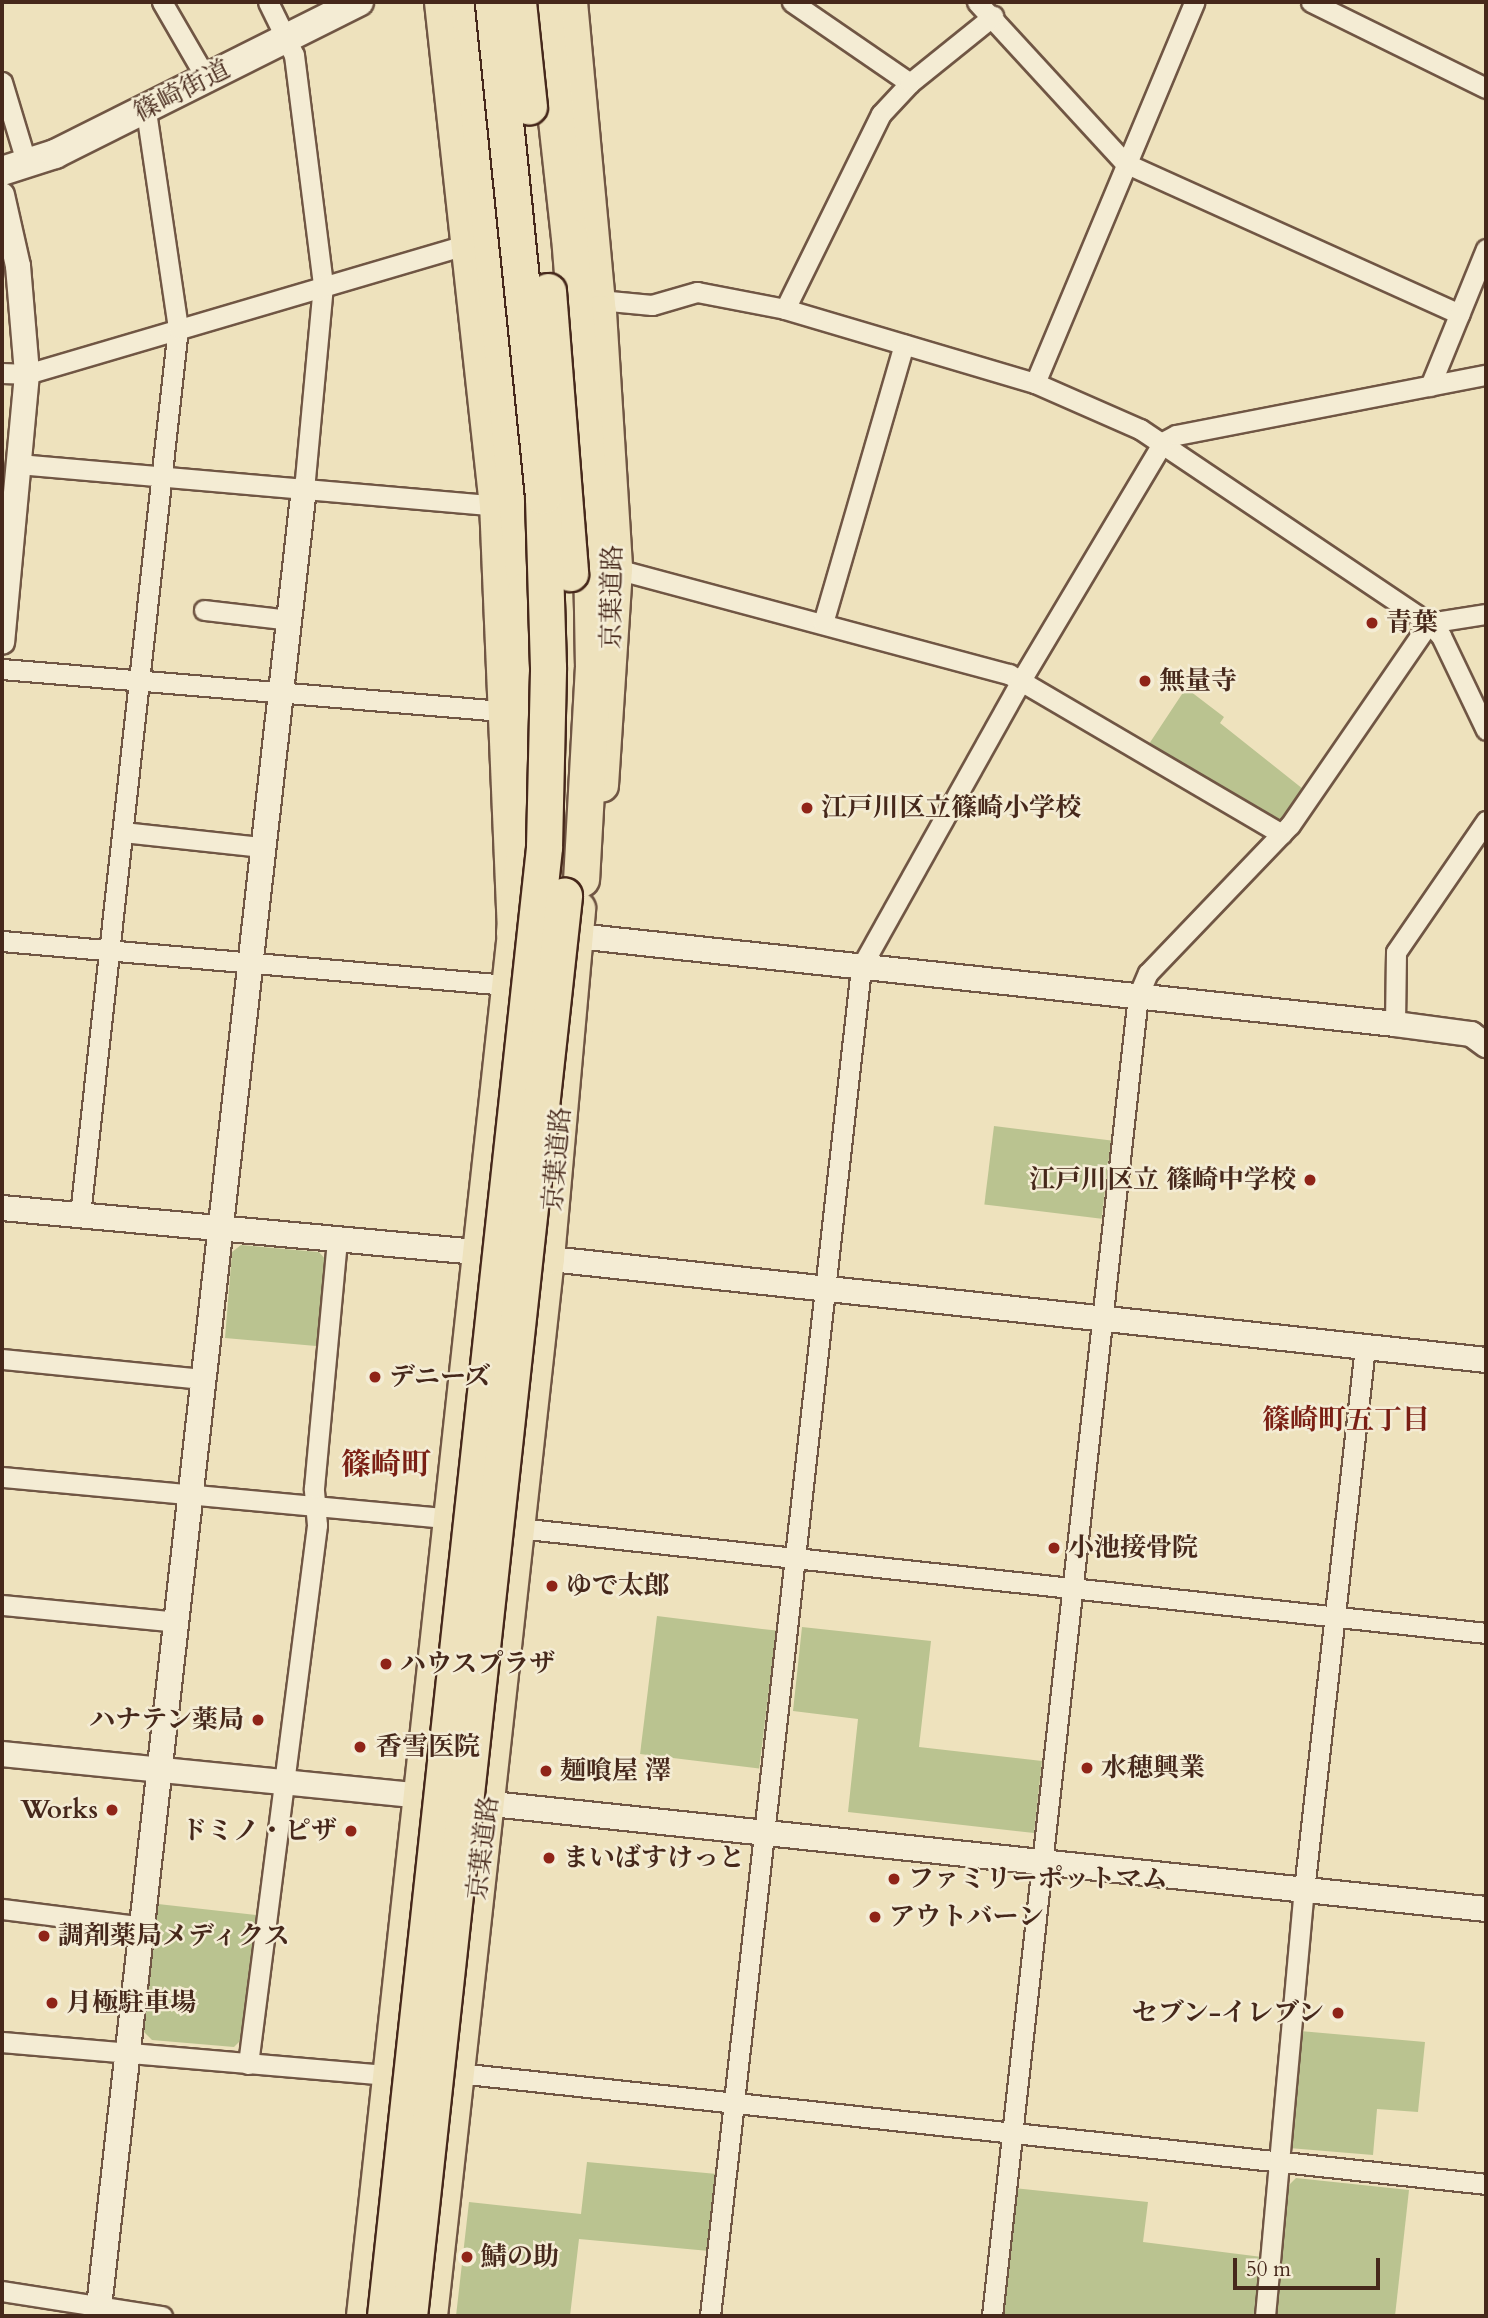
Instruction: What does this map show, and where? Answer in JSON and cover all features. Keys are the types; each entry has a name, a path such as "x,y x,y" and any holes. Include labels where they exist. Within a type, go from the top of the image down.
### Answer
{"highway":[{"path":"363,2316 452,1519 507,985 525,846 525,590 481,244 441,2"},
{"path":"468,2 496,506 502,711 514,932"},
{"name":"京葉道路","path":"385,2316 544,847 548,667 542,496 493,2"},
{"name":"京葉道路","path":"410,2316 568,848 572,666 567,496 518,2"},
{"path":"543,2 569,236 588,470 592,584 591,747 581,879"},
{"name":"京葉道路","path":"431,2316 548,1258 581,879 599,822 616,569 599,300 571,2"}],"main road":[{"name":"篠崎街道","path":"14,168 146,110 359,2"}],"street":[{"path":"162,2 206,78"},
{"path":"99,2311 145,1927 193,1495 203,1379 290,620 323,285 289,36 268,2"},
{"path":"792,2 910,82"},
{"path":"977,2 993,16 1125,163 1460,314"},
{"path":"1035,383 1194,2"},
{"path":"1311,2 1486,88"},
{"path":"785,309 881,114 910,82 993,16"},
{"path":"2,82 14,168"},
{"path":"80,1215 178,328 146,110"},
{"path":"2,195 18,266 27,374 2,642"},
{"path":"2,373 27,374 323,285 481,244"},
{"path":"1430,386 1486,249"},
{"path":"599,300 652,305 697,292 785,309 1035,383 1163,442 1429,623 1441,636 1486,730"},
{"path":"823,624 904,345"},
{"path":"710,2316 795,1556 828,1288 861,967 1020,682 1163,442 1176,435 1486,376"},
{"path":"19,464 496,506"},
{"path":"616,569 1009,674 1282,834"},
{"path":"204,610 290,620"},
{"path":"992,2316 1138,996 1148,973 1282,834 1429,623 1486,614"},
{"path":"2,669 502,711"},
{"path":"1395,1024 1396,952 1486,821"},
{"path":"122,832 262,848"},
{"path":"577,936 1395,1024 1471,1034 1486,1045"},
{"path":"2,941 507,985"},
{"path":"2,1208 548,1258 1486,1360"},
{"path":"248,2064 285,1781 316,1505 314,1488 337,1239"},
{"path":"1265,2316 1304,1890 1337,1617 1365,1347"},
{"path":"2,1359 203,1379"},
{"path":"2,1477 452,1519"},
{"path":"518,1528 1486,1633"},
{"path":"2,1605 177,1622"},
{"path":"2,1754 764,1830 1486,1909"},
{"path":"2,1909 145,1927"},
{"path":"2,2042 388,2075"},
{"path":"457,2073 1486,2184"},
{"path":"2,2291 99,2311 162,2316"}],"green space":[{"path":"1186,688 1224,717 1220,723 1303,789 1282,822 1149,744"},
{"path":"994,1126 1111,1140 1101,1219 984,1204"},
{"path":"241,1245 319,1252 326,1260 316,1346 225,1338 232,1252"},
{"path":"657,1616 776,1631 759,1769 640,1754"},
{"path":"802,1627 931,1641 919,1747 1042,1761 1034,1833 848,1812 858,1719 793,1711"},
{"path":"158,1904 256,1915 240,2041 234,2047 152,2040 144,2032"},
{"path":"1300,2031 1425,2042 1418,2112 1377,2109 1373,2155 1289,2148"},
{"path":"587,2162 717,2174 709,2251 579,2239 570,2316 456,2316 469,2202 581,2214"},
{"path":"1296,2178 1409,2190 1395,2316 1274,2316 1286,2188"},
{"path":"1014,2188 1148,2202 1143,2242 1262,2257 1256,2316 999,2316"}],"place":[{"name":"青葉","path":"1372,623"},
{"name":"無量寺","path":"1145,681"},
{"name":"江戸川区立篠崎小学校","path":"807,808"},
{"name":"江戸川区立 篠崎中学校","path":"1310,1180"},
{"name":"デニーズ","path":"375,1377"},
{"name":"小池接骨院","path":"1054,1548"},
{"name":"ゆで太郎","path":"552,1586"},
{"name":"ハウスプラザ","path":"386,1664"},
{"name":"ハナテン薬局","path":"258,1720"},
{"name":"香雪医院","path":"360,1747"},
{"name":"水穂興業","path":"1087,1768"},
{"name":"麺喰屋 澤","path":"546,1771"},
{"name":"Works","path":"112,1810"},
{"name":"ドミノ・ピザ","path":"351,1831"},
{"name":"まいばすけっと","path":"549,1858"},
{"name":"ファミリーポットマム","path":"894,1879"},
{"name":"アウトバーン","path":"875,1917"},
{"name":"調剤薬局メディクス","path":"44,1936"},
{"name":"月極駐車場","path":"52,2003"},
{"name":"セブン-イレブン","path":"1338,2013"},
{"name":"鯖の助","path":"467,2257"}],"district":[{"name":"篠崎町五丁目","path":"1346,1420"},
{"name":"篠崎町","path":"386,1465"}]}
